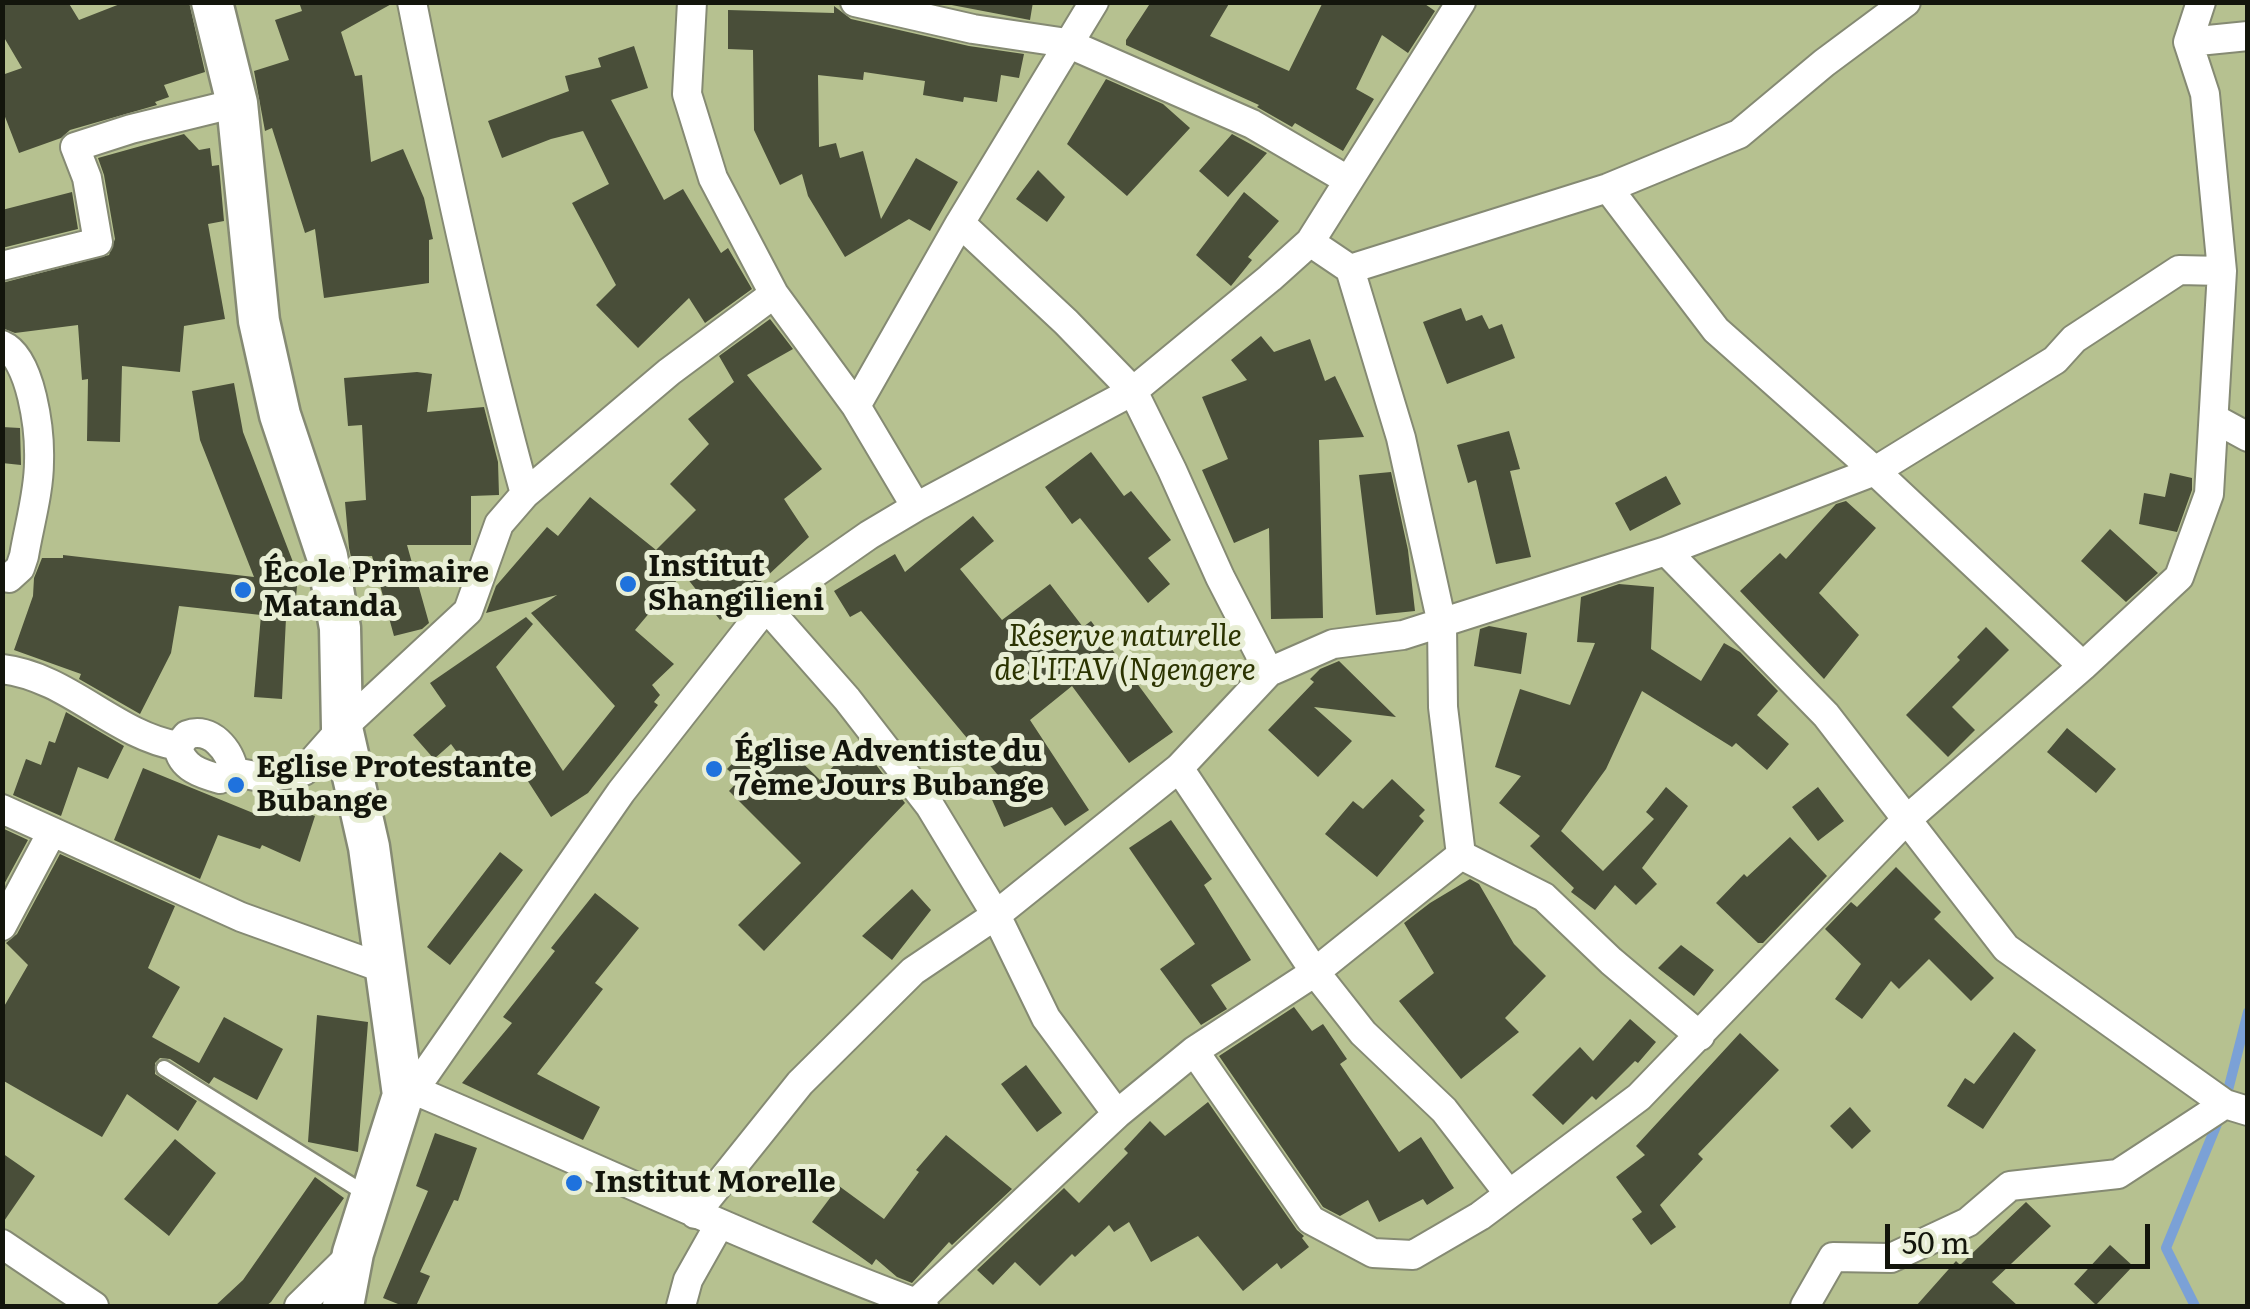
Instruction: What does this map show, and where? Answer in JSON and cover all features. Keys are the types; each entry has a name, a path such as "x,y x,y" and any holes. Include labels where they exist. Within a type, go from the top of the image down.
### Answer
{"street":[{"path":"212,2 237,103 258,320 280,415 326,556 340,628 342,728 369,848 408,1092"},
{"path":"412,2 480,330 525,494"},
{"path":"692,2 687,94 713,178 774,294 856,406 916,507"},
{"path":"855,2 973,29 1067,42 1252,124 1346,180"},
{"path":"856,406 960,223 1094,2"},
{"path":"343,1306 353,1253 370,1197 408,1092 621,792 766,607 916,507 1133,390 1310,242 1461,2"},
{"path":"1350,268 1608,188 1739,134 1906,2"},
{"path":"1194,1051 1310,1220 1373,1253 1413,1255 1480,1216 1639,1097 1905,821 2083,666 2178,577 2209,494 2222,271 2205,94 2188,42 2201,2"},
{"path":"2188,42 2248,36"},
{"path":"2,266 98,242 87,178 75,148 131,129 237,103"},
{"path":"1608,188 1716,330 1875,471 2083,666"},
{"path":"960,223 1133,390 1220,578 1269,672"},
{"path":"1310,242 1350,268 1401,438 1442,624 1443,707 1461,855"},
{"path":"681,1306 707,1220 800,1083 913,971 996,916 1179,768 1269,672 1333,644 1403,635 1666,551 1875,471 2055,360 2074,339 2179,270 2222,271"},
{"path":"2,669 19,671 57,687 152,742 178,746 183,760 198,772 220,779 234,772 266,778 304,771 342,728 468,612 499,524 525,494 669,372 774,294"},
{"path":"2,345 15,354 34,405 39,463 24,556 20,568 9,578 2,578"},
{"path":"2215,419 2248,436"},
{"path":"1666,551 1826,715 2006,948 2236,1107 2118,1174 2010,1186 1968,1222 1891,1258 1833,1258 1805,1306"},
{"path":"766,607 847,699 930,806 996,916 1046,1018 1117,1114"},
{"path":"1179,768 1315,972 1362,1033 1444,1110 1509,1194"},
{"path":"2,809 241,917 388,970"},
{"path":"2,926 52,832"},
{"path":"408,1092 580,1160 707,1220 920,1305 1117,1114 1194,1051 1315,972 1461,855"},
{"path":"1461,855 1544,898 1700,1036"},
{"path":"2,1244 94,1306"},
{"path":"299,1306 353,1253"}],"lane":[{"path":"164,1068 370,1197"}],"green space":[{"name":"Réserve naturelle de l'ITAV (Ngengere","path":"3,3 2247,3 2247,1306 3,1306"}],"building":[{"path":"2,2 68,2 79,20 125,2 189,2 205,72 164,85 169,97 155,102 157,105 70,130 61,138 19,153 2,109 2,75 22,68 2,34"},
{"path":"299,2 395,2 341,32 355,76 362,75 371,162 403,149 424,198 433,239 429,240 429,283 324,298 315,229 305,233 272,128 265,131 254,71 289,60 275,20 302,11"},
{"path":"936,2 1033,2 1030,20"},
{"path":"1151,2 1230,2 1210,36 1289,71 1323,2 1422,2 1435,11 1408,53 1382,35 1356,89 1374,99 1343,151 1295,123 1292,127 1259,105 1126,45"},
{"path":"834,6 851,19 969,46 1024,54 1019,78 1001,75 997,102 964,97 963,102 923,95 925,81 864,72 863,80 818,75 819,147 836,143 840,158 863,151 881,219 916,158 958,182 930,231 909,219 845,257 808,196 802,174 780,185 754,130 753,50 728,49 728,10 834,13"},
{"path":"634,46 648,88 611,100 664,200 683,189 721,253 728,248 752,289 705,323 689,298 638,348 596,305 616,285 572,203 609,184 583,131 502,158 488,121 569,91 565,76 601,67 598,58"},
{"path":"1106,79 1163,104 1190,128 1127,196 1067,144"},
{"path":"184,134 199,150 210,148 212,166 219,165 224,221 208,224 225,319 184,326 180,372 122,366 120,442 87,441 88,379 82,380 78,325 15,333 2,328 2,283 109,255 115,239 98,158"},
{"path":"1232,134 1267,153 1228,197 1199,171"},
{"path":"1038,170 1065,197 1047,222 1016,199"},
{"path":"72,192 78,229 2,248 2,210"},
{"path":"1244,192 1279,221 1248,257 1252,260 1231,286 1196,255"},
{"path":"1461,308 1466,321 1482,315 1489,329 1502,324 1515,358 1447,384 1423,322"},
{"path":"770,319 793,349 747,375 822,469 784,499 809,537 720,620 683,573 635,630 674,664 652,685 660,695 654,702 658,705 588,793 551,817 513,758 479,782 451,744 434,759 413,735 446,706 430,683 526,617 533,624 496,667 563,771 615,706 531,613 557,595 486,613 496,586 547,527 558,536 590,497 656,550 696,510 670,484 709,444 688,419 734,382 719,356"},
{"path":"1261,336 1274,352 1310,339 1325,381 1335,376 1364,437 1319,440 1323,618 1271,619 1269,528 1234,543 1202,470 1228,459 1202,397 1247,380 1231,360"},
{"path":"432,374 427,412 484,407 498,462 499,495 471,496 471,545 407,545 429,623 422,629 394,636 372,556 351,557 349,548 345,502 366,500 362,425 348,426 344,378"},
{"path":"234,383 243,432 298,575 294,619 286,618 282,699 254,697 261,615 179,606 171,653 140,714 79,679 81,674 14,650 42,558 63,555 254,577 200,440 192,391"},
{"path":"2,427 20,428 21,465 2,463"},
{"path":"1509,431 1520,469 1510,471 1531,557 1496,564 1476,480 1468,483 1457,445"},
{"path":"1091,452 1124,496 1131,491 1171,540 1148,558 1170,584 1148,603 1080,518 1072,524 1045,487"},
{"path":"1391,472 1408,550 1415,611 1376,615 1359,475"},
{"path":"2170,473 2192,478 2192,490 2177,532 2139,524 2144,493 2165,497"},
{"path":"1666,476 1681,504 1630,531 1615,503"},
{"path":"1846,501 1876,528 1819,593 1859,635 1824,679 1740,591 1780,553 1786,559 1836,504"},
{"path":"973,516 994,541 960,569 1002,620 1050,584 1083,627 1091,621 1173,732 1129,763 1072,686 1030,720 1089,810 1065,826 1052,807 1004,827 986,786 1002,780 861,611 850,617 834,591 895,554 905,572"},
{"path":"2110,529 2158,573 2126,602 2081,561"},
{"path":"1619,584 1654,587 1651,649 1701,681 1724,643 1740,652 1778,691 1757,715 1789,744 1767,770 1736,743 1732,747 1642,691 1606,769 1561,831 1603,871 1654,819 1646,812 1666,787 1688,806 1642,868 1657,884 1636,905 1615,885 1595,910 1571,892 1574,888 1530,846 1540,836 1499,803 1521,776 1495,767 1520,689 1570,705 1595,643 1577,642 1581,597"},
{"path":"1489,626 1527,633 1521,674 1474,666 1480,629"},
{"path":"1986,627 2009,650 1952,707 1975,730 1948,757 1906,715"},
{"path":"1339,661 1396,717 1314,707 1352,741 1318,777 1268,730 1314,682 1310,679 1320,669"},
{"path":"66,712 124,746 108,779 78,767 61,816 13,795 26,759 41,765 49,741 55,743"},
{"path":"2067,728 2116,769 2096,793 2047,752"},
{"path":"779,740 820,780 858,741 905,803 764,951 738,925 801,863 729,791 739,780 727,769 750,745 762,757"},
{"path":"143,768 258,815 263,799 315,816 300,862 262,845 260,849 218,835 200,879 114,840"},
{"path":"1392,779 1425,810 1419,816 1424,821 1377,877 1325,834 1353,801 1363,809"},
{"path":"1818,787 1844,821 1818,841 1792,807"},
{"path":"1171,820 1212,879 1204,885 1251,960 1211,985 1227,1009 1201,1025 1160,969 1195,944 1129,848"},
{"path":"2,828 28,840 2,888"},
{"path":"1790,837 1827,876 1763,943 1758,943 1716,903 1744,874 1747,877"},
{"path":"500,852 523,870 450,965 427,947"},
{"path":"60,854 175,906 148,968 180,987 152,1037 199,1063 224,1017 283,1049 257,1100 214,1077 209,1084 170,1059 160,1058 155,1063 155,1074 197,1101 178,1131 127,1094 102,1137 2,1080 2,1010 28,965 6,943 17,934"},
{"path":"1896,867 1941,912 1934,919 1994,978 1971,1001 1929,959 1899,989 1891,981 1862,1019 1835,999 1861,964 1825,929 1851,902 1857,907"},
{"path":"1470,879 1479,884 1514,944 1546,976 1505,1018 1519,1032 1461,1079 1399,1001 1434,973 1404,923"},
{"path":"912,889 931,910 892,960 862,936"},
{"path":"595,893 639,928 595,983 603,989 537,1074 600,1107 583,1140 462,1083 512,1023 503,1017"},
{"path":"1681,945 1714,970 1694,996 1658,968"},
{"path":"1294,1007 1312,1031 1323,1024 1347,1059 1340,1064 1399,1152 1421,1137 1454,1188 1427,1205 1423,1199 1379,1222 1368,1200 1340,1216 1323,1207 1219,1056"},
{"path":"317,1015 368,1022 358,1152 308,1142"},
{"path":"1630,1019 1656,1042 1638,1063 1635,1061 1596,1100 1592,1096 1563,1125 1532,1095 1580,1047 1593,1061"},
{"path":"2014,1032 2036,1050 1983,1129 1947,1106 1965,1078 1974,1084"},
{"path":"1740,1033 1779,1070 1698,1154 1703,1159 1660,1205 1676,1227 1651,1245 1632,1219 1642,1212 1616,1177 1645,1155 1636,1146"},
{"path":"1026,1065 1062,1113 1037,1132 1001,1084"},
{"path":"1208,1102 1309,1247 1281,1269 1277,1263 1243,1291 1198,1236 1151,1262 1129,1222 1114,1232 1109,1225 1040,1286 1015,1262 993,1285 977,1270 1064,1188 1079,1203 1128,1153 1124,1149 1150,1121 1165,1136"},
{"path":"1850,1107 1871,1131 1852,1149 1830,1126"},
{"path":"435,1133 477,1148 458,1201 454,1200 420,1272 430,1276 416,1306 403,1306 383,1298 428,1191 416,1186"},
{"path":"946,1135 1012,1189 952,1245 949,1242 912,1283 897,1277 876,1259 872,1265 812,1222 839,1186 884,1219 919,1172 916,1170"},
{"path":"175,1139 216,1173 169,1236 124,1199"},
{"path":"2,1153 35,1176 2,1224"},
{"path":"315,1177 344,1198 271,1302 266,1306 215,1306 243,1280"},
{"path":"2026,1202 2051,1226 1992,1282 2018,1306 1916,1306 1956,1261 1960,1265"},
{"path":"2110,1245 2133,1266 2096,1305 2074,1284"}],"waterway":[{"path":"2226,1098 2248,1012"},
{"path":"2195,1306 2166,1248 2221,1114"}],"place":[{"name":"Institut Shangilieni","path":"628,584"},
{"name":"École Primaire Matanda","path":"243,590"},
{"name":"Église Adventiste du 7ème Jours Bubange","path":"714,769"},
{"name":"Eglise Protestante Bubange","path":"236,785"},
{"name":"Institut Morelle","path":"574,1183"}]}
